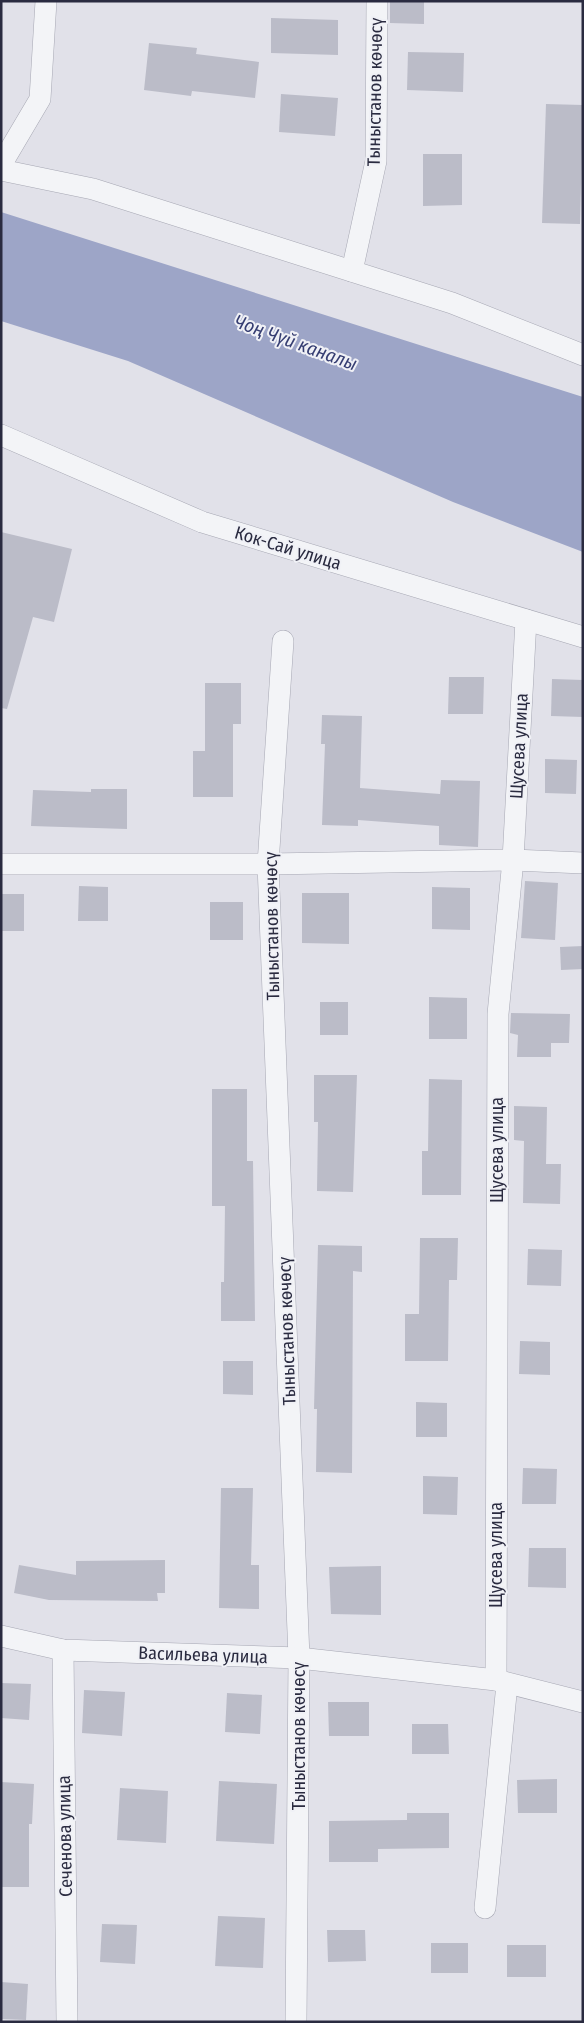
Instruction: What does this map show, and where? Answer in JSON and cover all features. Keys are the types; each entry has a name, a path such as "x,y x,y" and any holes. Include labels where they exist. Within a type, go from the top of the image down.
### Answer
{"street":[{"path":"1,165 40,99 46,1"},
{"name":"Тыныстанов көчөсү","path":"352,271 376,161 377,1"},
{"path":"1,170 93,189 352,271 452,303 583,355"},
{"name":"Кок-Сай улица","path":"1,435 202,522 583,636"},
{"name":"Щусева улица","path":"486,1908 501,1682 498,1014 513,860 526,620"},
{"name":"Тыныстанов көчөсү","path":"283,641 268,864 300,1658 296,2022"},
{"path":"1,864 268,864 513,860 583,863"},
{"name":"Васильева улица","path":"1,1636 63,1650 300,1658 501,1682 583,1702"},
{"name":"Сеченова улица","path":"63,1650 67,2022"}],"water":[{"name":"Чоң Чүй каналы","path":"1,212 583,397 583,552 453,502 128,361 1,321"}],"building":[{"path":"390,1 424,1 424,24 390,23"},
{"path":"271,18 338,20 338,55 271,53"},
{"path":"149,43 197,48 196,54 259,62 255,98 192,91 191,96 144,90"},
{"path":"408,52 464,53 463,92 407,90"},
{"path":"281,94 338,98 335,136 279,132"},
{"path":"546,104 583,105 580,224 542,223"},
{"path":"423,154 462,154 462,205 423,206"},
{"path":"1,532 72,549 54,622 33,617 7,709 1,708"},
{"path":"449,677 484,677 483,714 448,714"},
{"path":"552,679 583,680 583,717 551,716"},
{"path":"205,683 241,683 241,724 233,724 233,797 193,797 193,751 205,751"},
{"path":"322,715 362,716 360,788 440,794 441,780 480,781 478,847 439,845 439,826 358,820 358,826 322,825 325,744 321,744"},
{"path":"545,759 577,760 576,794 545,793"},
{"path":"91,789 127,789 127,829 31,826 33,790 91,792"},
{"path":"525,881 558,883 555,940 521,938"},
{"path":"79,886 108,887 108,921 78,921"},
{"path":"432,887 470,888 470,930 432,929"},
{"path":"302,893 349,893 349,944 302,943"},
{"path":"1,894 24,894 24,931 1,931"},
{"path":"210,902 243,902 243,940 210,940"},
{"path":"583,946 583,969 561,970 560,947"},
{"path":"429,997 467,998 467,1039 429,1039"},
{"path":"320,1002 348,1002 348,1035 320,1035"},
{"path":"511,1013 570,1014 569,1043 551,1043 551,1057 517,1057 518,1035 510,1033"},
{"path":"314,1075 357,1075 353,1192 317,1191 318,1122 314,1122"},
{"path":"429,1079 462,1080 461,1195 422,1195 422,1151 428,1151"},
{"path":"212,1089 247,1089 247,1161 253,1161 255,1321 221,1321 221,1282 224,1282 225,1206 212,1206"},
{"path":"514,1106 547,1107 546,1164 561,1164 560,1204 523,1203 524,1141 514,1140"},
{"path":"420,1238 458,1238 457,1280 449,1280 448,1361 405,1361 405,1314 419,1314"},
{"path":"318,1245 362,1246 362,1272 353,1271 352,1473 316,1472 317,1409 314,1409"},
{"path":"528,1249 562,1250 561,1286 527,1285"},
{"path":"520,1341 550,1342 550,1375 519,1374"},
{"path":"223,1361 253,1361 253,1395 223,1394"},
{"path":"416,1402 447,1403 447,1437 416,1437"},
{"path":"523,1468 557,1469 556,1504 522,1504"},
{"path":"423,1476 458,1477 457,1515 423,1514"},
{"path":"221,1488 253,1488 251,1565 259,1565 259,1609 219,1608"},
{"path":"529,1548 566,1548 566,1588 528,1587"},
{"path":"165,1560 165,1593 157,1593 158,1601 49,1600 14,1593 19,1565 76,1575 76,1561"},
{"path":"381,1566 381,1615 331,1614 329,1567"},
{"path":"1,1683 31,1684 29,1720 1,1718"},
{"path":"84,1690 125,1692 122,1736 82,1733"},
{"path":"227,1693 262,1695 260,1734 225,1732"},
{"path":"328,1702 369,1702 369,1736 329,1736"},
{"path":"412,1724 448,1724 449,1754 412,1754"},
{"path":"557,1779 557,1813 518,1813 517,1780"},
{"path":"219,1781 277,1784 274,1844 216,1841"},
{"path":"1,1782 34,1784 32,1824 29,1824 29,1887 1,1887"},
{"path":"120,1788 168,1791 166,1843 117,1840"},
{"path":"407,1813 449,1813 449,1848 378,1849 378,1862 329,1862 329,1821 407,1820"},
{"path":"218,1916 265,1918 263,1968 215,1966"},
{"path":"102,1924 137,1925 135,1964 100,1962"},
{"path":"327,1930 365,1930 366,1961 328,1962"},
{"path":"431,1943 468,1943 468,1973 431,1973"},
{"path":"507,1945 546,1945 546,1977 507,1977"},
{"path":"1,1982 28,1984 26,2020 1,2019"}]}
